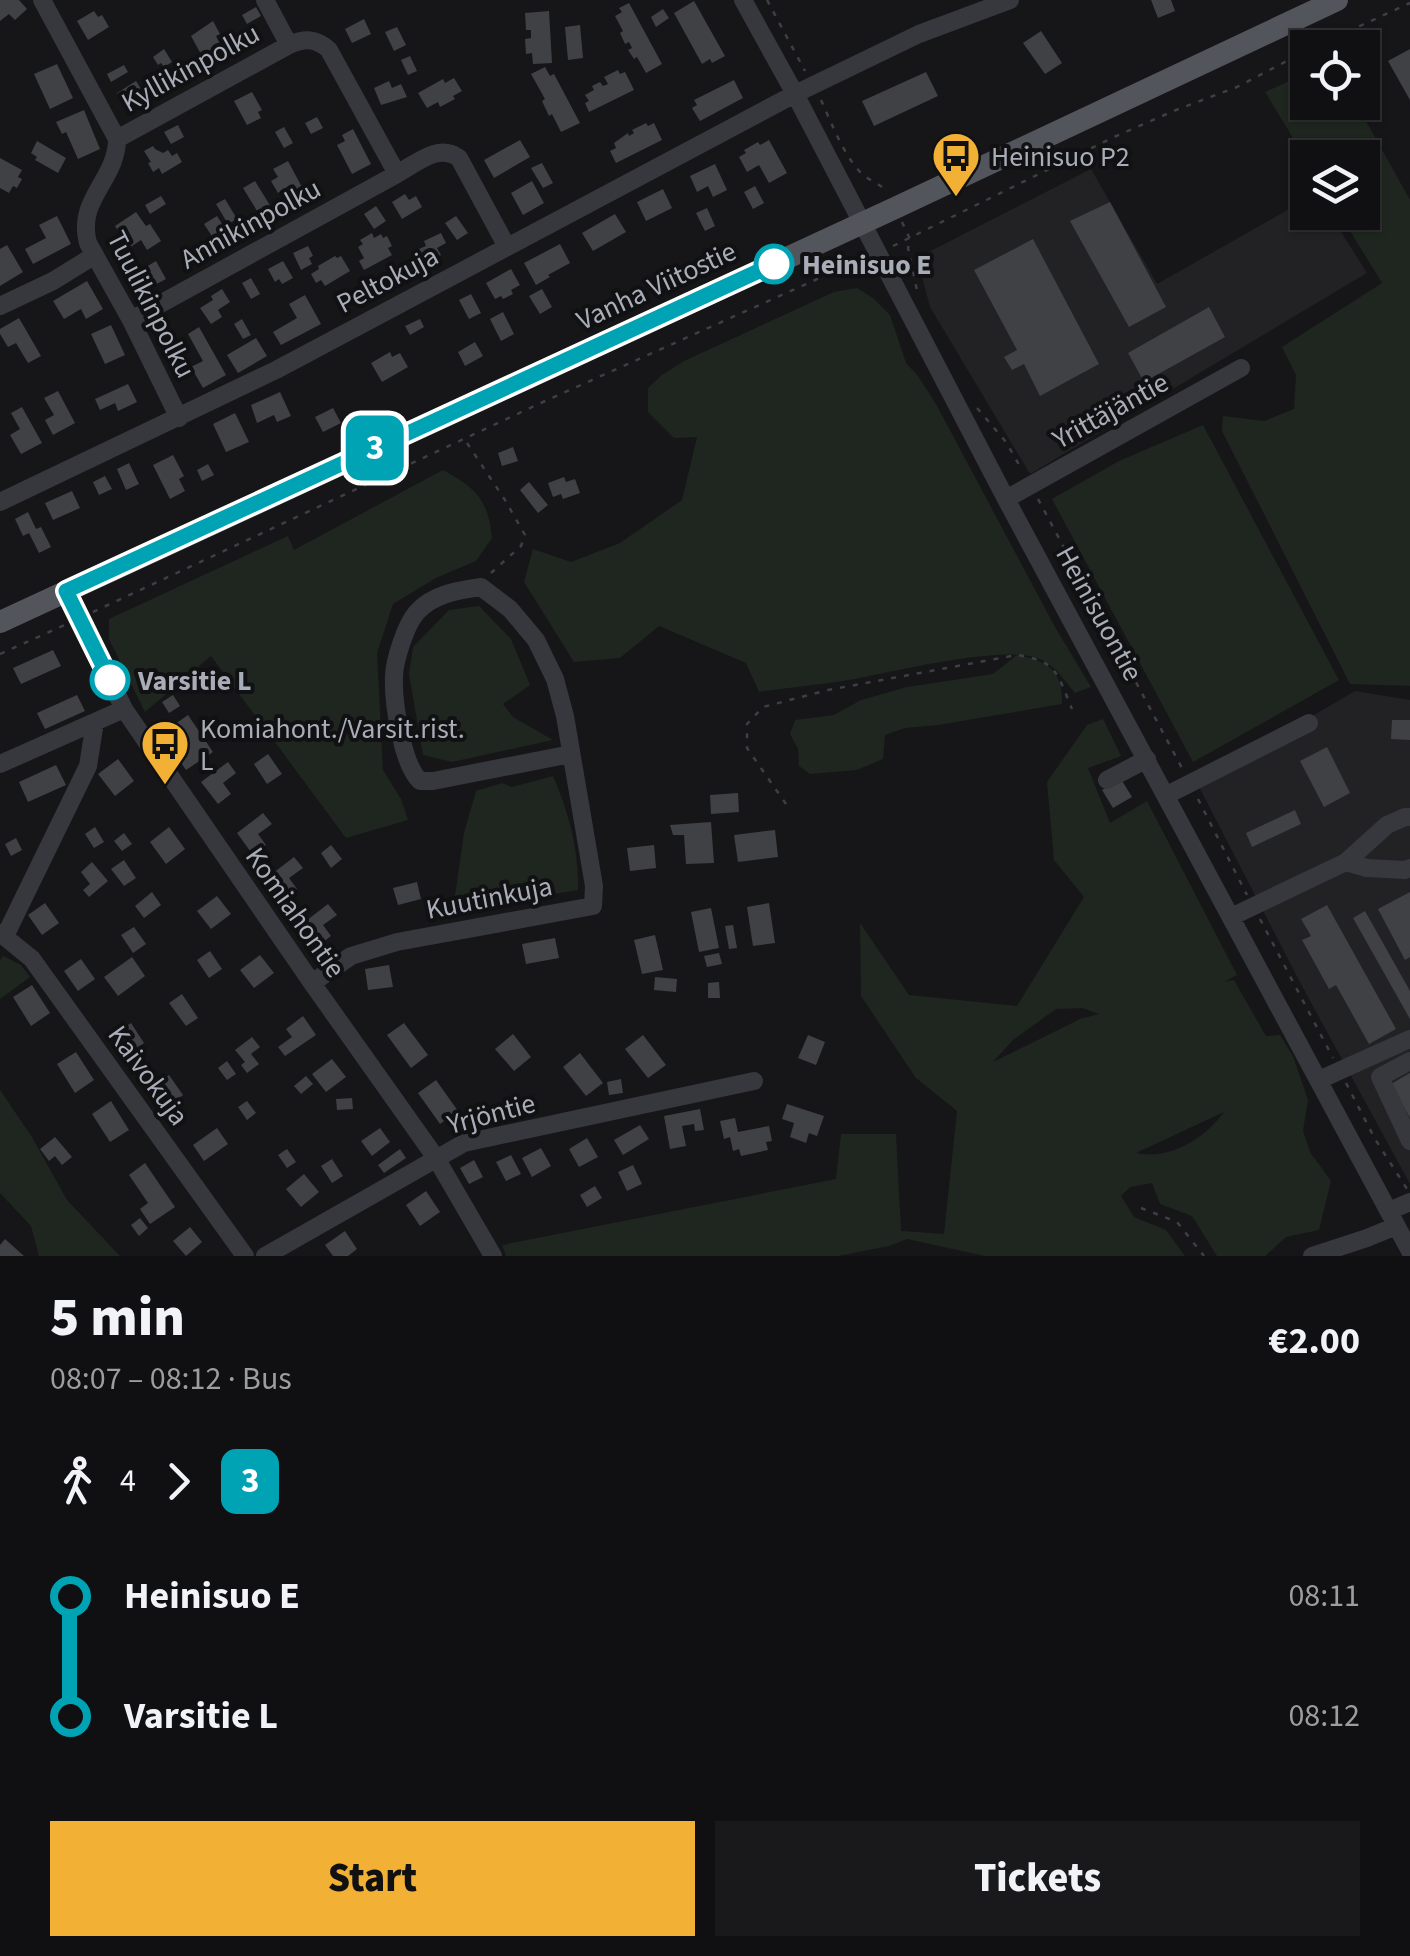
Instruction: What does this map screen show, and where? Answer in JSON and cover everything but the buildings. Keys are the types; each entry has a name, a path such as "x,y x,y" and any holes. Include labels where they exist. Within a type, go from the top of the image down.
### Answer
{"main road":[{"name":"Vanha Viitostie","path":"0,622 1337,0"}],"street":[{"path":"42,0 117,138"},
{"path":"265,0 288,44 312,40 329,50 397,174"},
{"name":"Heinisuontie","path":"743,0 1410,1251"},
{"name":"Peltokuja","path":"0,502 276,370 795,94 919,34 1010,0"},
{"name":"Kyllikinpolku","path":"117,138 288,44"},
{"name":"Tuulikinpolku","path":"117,138 113,164 90,202 84,229 179,418"},
{"name":"Annikinpolku","path":"131,320 440,151 449,151 468,172 507,247"},
{"path":"0,306 53,281 94,255"},
{"name":"Yrittäjäntie","path":"1006,499 1241,368"},
{"path":"481,587 455,591 424,606 416,612 402,644 394,675 396,704 412,773 420,781 433,781 571,754"},
{"name":"Kuutinkuja","path":"312,983 351,956 397,942 593,906 594,886 566,716 554,679 536,640 510,609 481,587"},
{"name":"Komiahontie","path":"66,591 124,709 436,1158 492,1256"},
{"path":"0,764 124,709"},
{"path":"2,935 88,766 95,722"},
{"path":"1166,795 1309,723"},
{"path":"1107,780 1147,760"},
{"path":"1231,918 1346,862 1388,825 1410,817"},
{"path":"1346,862 1367,868 1410,868"},
{"name":"Kaivokuja","path":"2,935 32,960 245,1256"},
{"path":"1319,1080 1410,1038"},
{"path":"1410,1061 1380,1076 1410,1142"},
{"name":"Yrjöntie","path":"264,1256 464,1143 754,1081"},
{"path":"1312,1256 1366,1238 1410,1202"}],"path":[{"path":"767,0 847,152 863,175 884,187 895,208 910,239 908,248 920,298"},
{"path":"1351,30 1410,3"},
{"path":"0,654 543,402 910,239 1114,137 1237,87 1290,59"},
{"path":"970,400 1006,442 1031,486 1375,1139 1410,1194"},
{"path":"465,441 524,535 522,546 494,568 481,587"},
{"path":"786,804 747,748 747,724 763,707 828,690 1016,655 1038,658 1055,669 1072,709"},
{"path":"1141,1208 1177,1222 1204,1256"}],"shaded area":[{"path":"1290,81 1290,120 1365,120 1377,140 1294,140 1265,92"},
{"path":"1380,146 1410,200 1410,686 1350,684 1222,431 1223,416 1264,421 1294,409 1296,375 1282,347 1382,283 1349,230 1380,230"},
{"path":"1091,169 1157,284 1290,209 1290,230 1340,230 1367,273 1030,474 930,307 917,258"},
{"path":"857,288 890,315 906,363 936,404 1091,687 1075,693 1042,660 1003,655 759,692 746,663 659,626 620,658 574,662 524,582 533,549 571,562 620,543 682,500 697,437 674,438 648,412 648,388 684,361 834,292"},
{"path":"1203,425 1339,680 1193,762 1052,499 1119,461"},
{"path":"443,470 478,496 487,513 492,538 476,561 436,578 393,604 377,653 383,770 401,799 408,820 346,838 211,656 145,712 109,639 109,619 288,536 294,550"},
{"path":"479,606 511,639 530,685 503,704 513,717 553,740 452,762 423,755 409,674 413,647 449,610"},
{"path":"1017,655 1052,669 1060,683 1062,704 905,728 885,735 883,759 857,770 810,774 799,766 798,749 790,734 795,720 834,715 861,700 907,687 993,674"},
{"path":"1355,691 1410,700 1410,1184 1197,783"},
{"path":"1103,719 1121,756 1088,768 1110,823 1147,801 1237,975 1224,982 1234,980 1266,1036 1280,1035 1293,1056 1308,1100 1303,1131 1310,1152 1331,1181 1319,1230 1286,1237 1265,1256 1217,1256 1192,1216 1160,1204 1152,1183 1130,1187 1121,1196 1134,1217 1166,1230 1185,1256 985,1256 907,1239 838,1256 506,1256 502,1245 836,1179 841,1134 896,1134 901,1231 944,1234 957,1111 916,1078 861,996 860,923 909,995 1017,1006 1084,897 1054,860 1047,782 1087,725","holes":["1082,1008 1099,1014 1080,1019 993,1062 1013,1040 1056,1009","1224,1112 1207,1131 1185,1145 1161,1153 1136,1153"]},
{"path":"553,776 572,832 578,890 453,910 464,833 476,791"},
{"path":"3,956 21,965 30,977 0,999 0,960"},
{"path":"0,1090 67,1200 120,1256 39,1256 31,1226 0,1193"}],"bus line":[{"name":"3","path":"110,680 66,591 774,264"}],"place":[{"name":"Heinisuo P2","path":"956,198"},
{"name":"Heinisuo E","path":"774,264"},
{"name":"Varsitie L","path":"110,680"},
{"name":"Komiahont./Varsit.rist. L","path":"165,786"}]}
